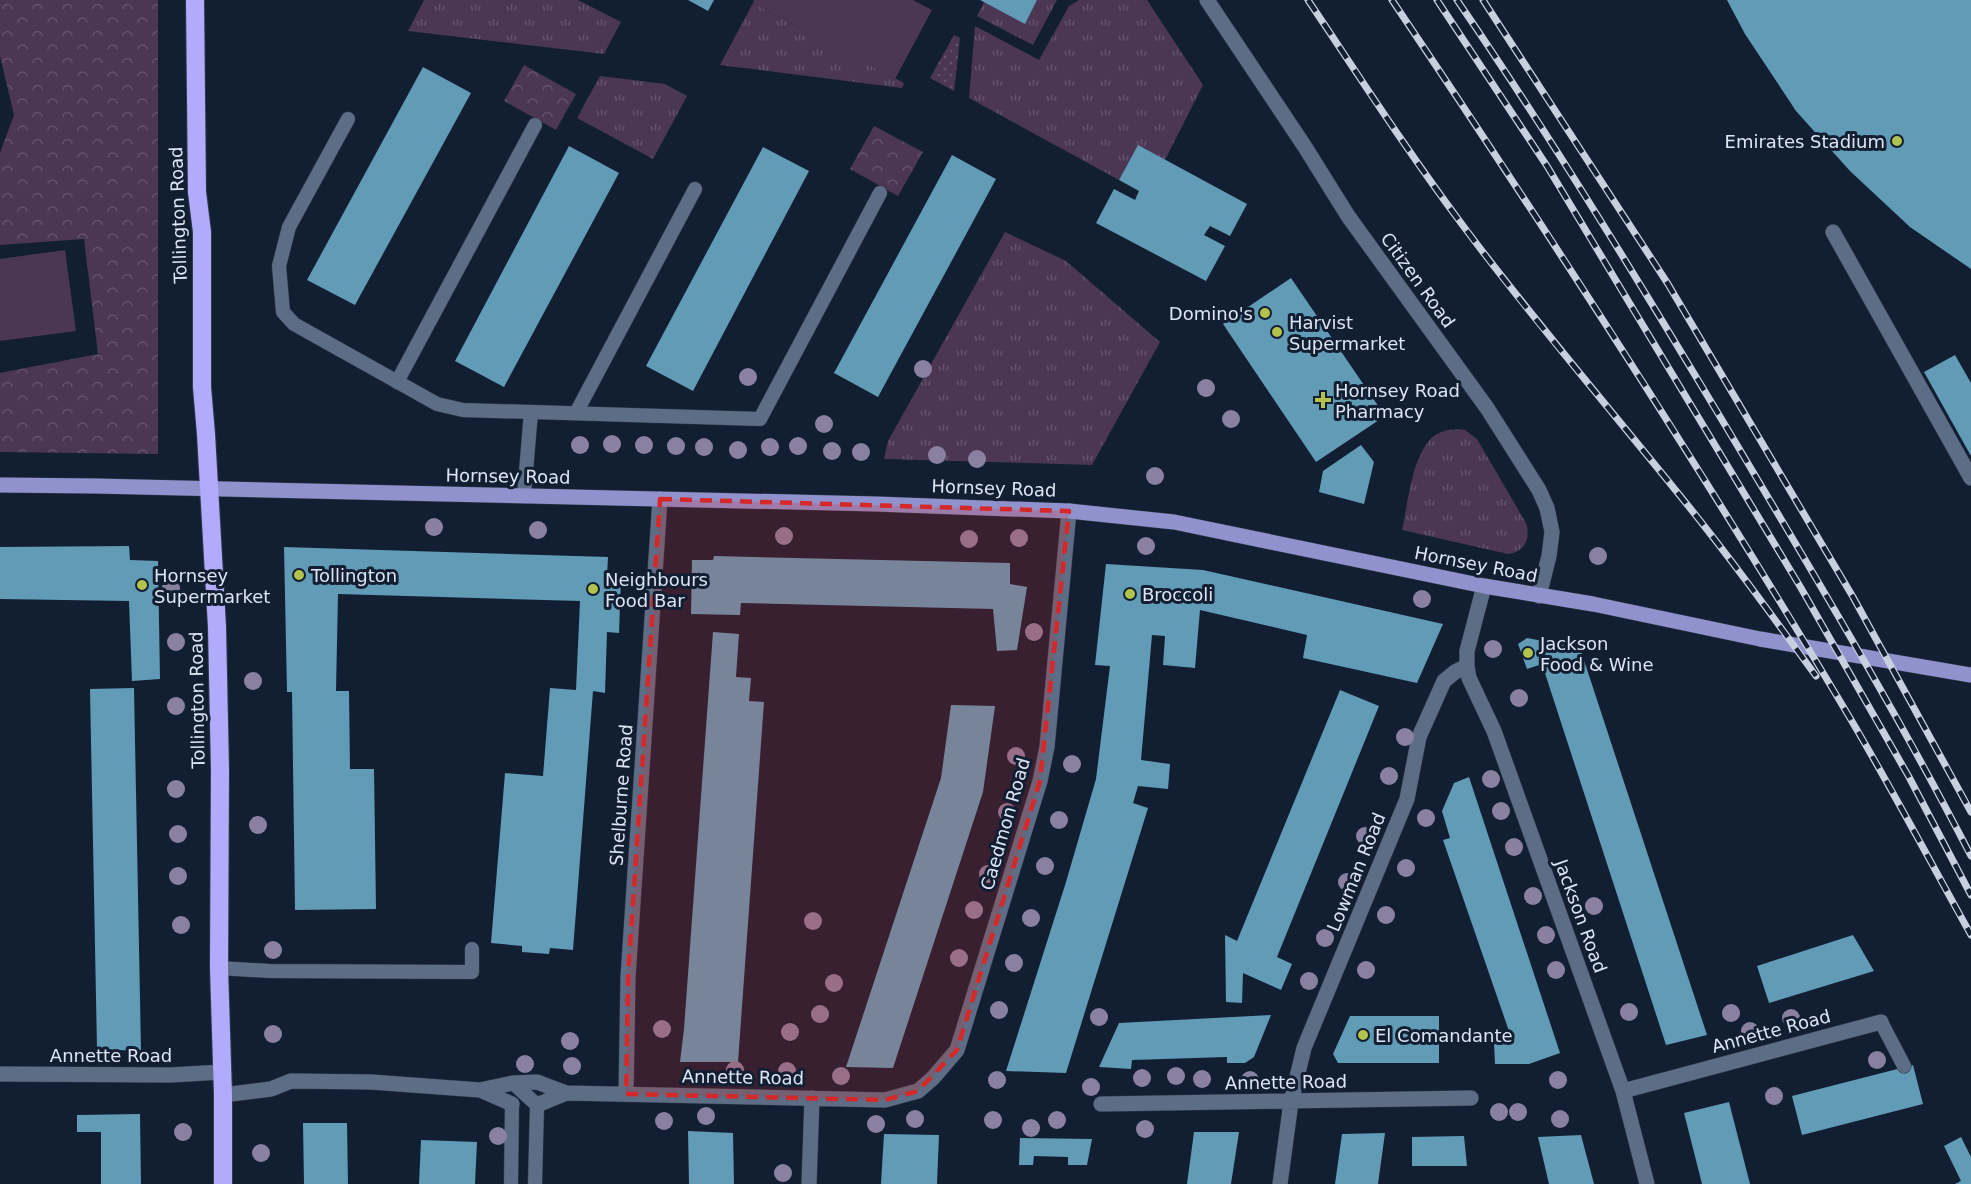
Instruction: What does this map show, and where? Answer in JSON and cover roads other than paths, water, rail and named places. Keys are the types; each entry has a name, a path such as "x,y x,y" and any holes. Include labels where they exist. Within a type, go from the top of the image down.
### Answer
{"highway":[{"name":"Tollington Road","path":"195,0 197,192 202,232 202,387 217,627 222,1184"}],"main road":[{"name":"Hornsey Road","path":"0,485 524,495 1069,511 1174,522 1485,586 1593,604 1760,639 1971,675"}],"street":[{"name":"Citizen Road","path":"1207,0 1348,216 1486,408 1539,490 1547,508 1552,532 1549,556 1539,596"},
{"path":"1833,232 1971,478"},
{"name":"Shelburne Road","path":"626,1094 628,977 660,499"},
{"name":"Caedmon Road","path":"918,1091 933,1078 957,1050 1040,781 1047,747 1069,511"},
{"path":"1467,666 1467,651 1485,586"},
{"name":"Lowman Road","path":"1280,1184 1291,1102 1305,1048 1407,799 1419,737 1444,681 1467,666"},
{"name":"Jackson Road","path":"1467,666 1469,678 1494,731 1623,1090 1647,1184"},
{"name":"Annette Road","path":"1623,1090 1881,1022"},
{"name":"Annette Road","path":"0,1074 170,1075 222,1072"},
{"name":"Annette Road","path":"223,1095 271,1089 291,1081 371,1082 480,1090 513,1083 537,1082 566,1093 885,1100 918,1091"},
{"name":"Annette Road","path":"480,1090 512,1104"},
{"name":"Annette Road","path":"537,1105 566,1093"},
{"path":"809,1184 813,1098"},
{"name":"Annette Road","path":"1101,1104 1471,1098"}],"lane":[{"path":"348,119 289,227 279,266 283,312 294,324 437,404 463,410 760,419 880,193"},
{"path":"397,382 535,125"},
{"path":"576,413 695,189"},
{"path":"524,495 531,412"},
{"path":"219,968 472,972 472,949"},
{"name":"Annette Road","path":"1881,1022 1904,1066"},
{"path":"513,1083 537,1105 535,1184"},
{"path":"511,1184 512,1104"}],"railway":[{"path":"1308,0 1404,143 1464,227 1713,537 1816,676"},
{"path":"1392,0 1568,266 1739,536 1866,745 1971,935"},
{"path":"1437,0 1547,166 1801,588 1909,777 1971,895"},
{"path":"1457,0 1566,166 1706,393 1858,651 1971,856"},
{"path":"1483,0 1668,284 1853,597 1971,812"}],"place":[{"name":"Emirates Stadium","path":"1897,141"},
{"name":"Domino's","path":"1265,313"},
{"name":"Harvist Supermarket","path":"1277,332"},
{"name":"Hornsey Road Pharmacy","path":"1323,400"},
{"name":"Tollington","path":"299,575"},
{"name":"Hornsey Supermarket","path":"142,585"},
{"name":"Neighbours Food Bar","path":"593,589"},
{"name":"Broccoli","path":"1130,594"},
{"name":"Jackson Food & Wine","path":"1528,653"},
{"name":"El Comandante","path":"1363,1035"}]}
